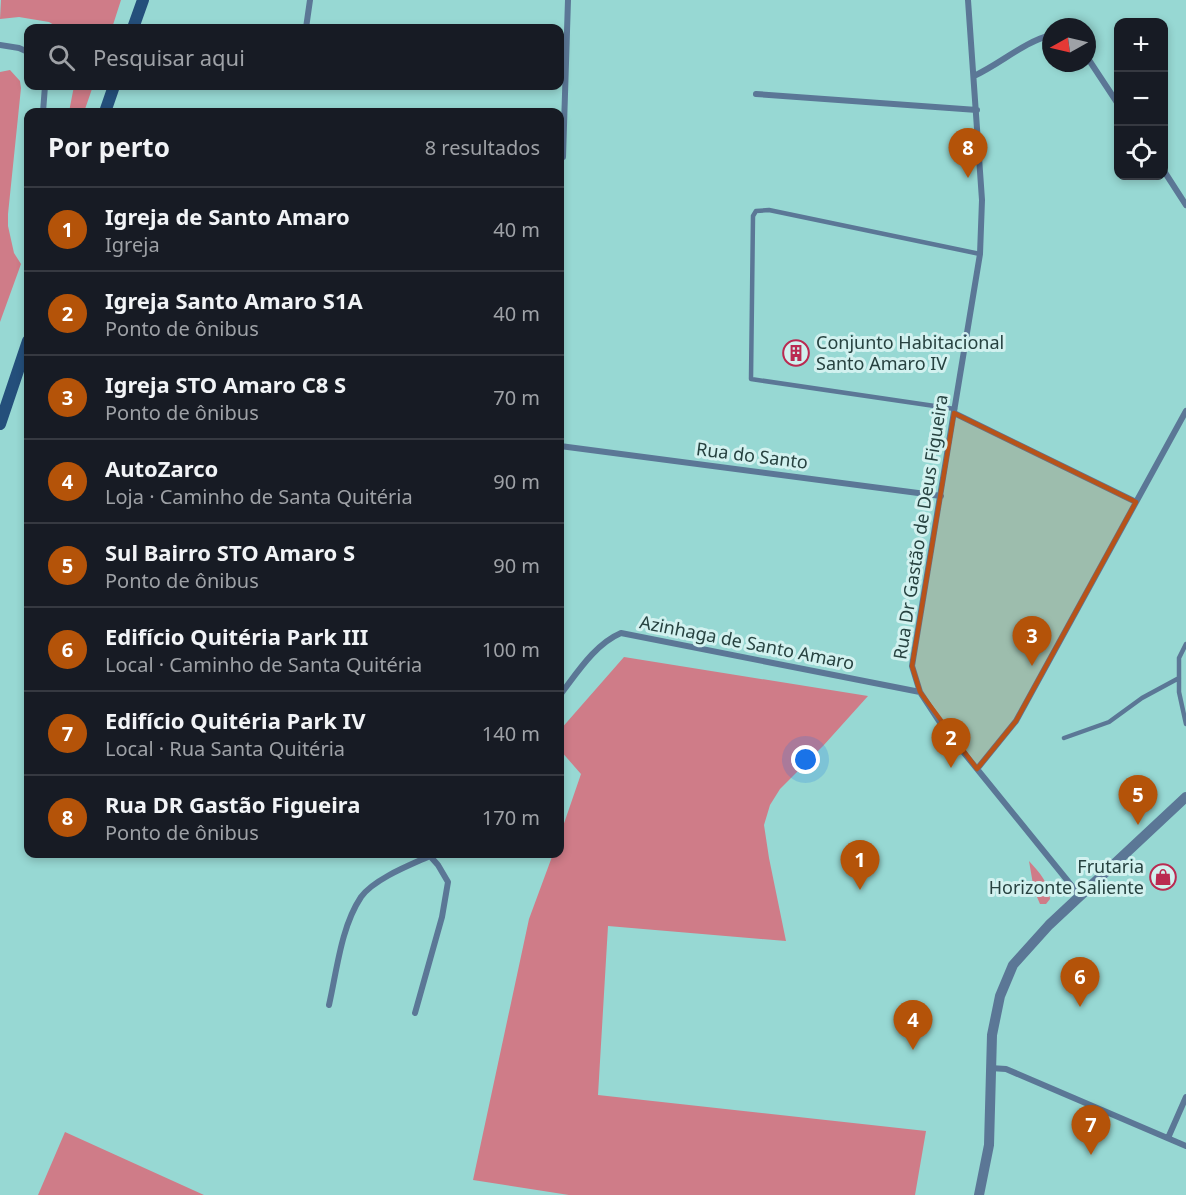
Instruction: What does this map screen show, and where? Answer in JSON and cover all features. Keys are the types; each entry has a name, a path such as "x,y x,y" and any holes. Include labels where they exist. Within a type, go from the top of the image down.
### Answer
{"main road":[{"path":"134,24 143,0"},
{"path":"106,108 113,90"},
{"path":"0,424 24,353"}],"street":[{"path":"307,24 310,0"},
{"path":"564,126 568,0"},
{"name":"Rua Dr Gastão de Deus Figueira","path":"968,0 982,200 980,254 912,666 920,692 943,727 1080,896"},
{"path":"974,76 1042,37"},
{"path":"0,45 24,50"},
{"path":"1096,70 1114,97"},
{"path":"43,108 45,90"},
{"path":"756,94 977,110"},
{"path":"1168,177 1186,205"},
{"path":"955,411 1136,502"},
{"path":"977,769 1016,722 1186,411"},
{"name":"Rua do Santo","path":"564,447 941,495"},
{"name":"Azinhaga de Santo Amaro","path":"564,690 598,648 608,638 621,633 920,692"},
{"path":"979,1195 989,1145 992,1035 1000,996 1013,965 1049,925 1186,797"},
{"path":"329,1005 348,925 362,895 389,875 424,858"},
{"path":"415,1013 442,917 448,882 432,858"},
{"path":"990,1068 1006,1069 1186,1146"},
{"path":"1168,1138 1186,1097"}],"lane":[{"path":"955,411 752,379 753,216 756,211 769,210 980,254"},
{"path":"1186,644 1179,658 1179,692 1186,724"},
{"path":"1064,738 1109,722 1142,698 1179,678"}],"highlighted area":[{"path":"954,413 1136,502 1016,721 977,769 920,692 912,666"}],"shaded area":[{"path":"1,0 121,0 113,24 52,24 19,17 0,19"},
{"path":"10,70 20,81 21,88 8,226 14,253 21,264 0,322 0,72"},
{"path":"73,90 92,90 85,108 70,108"},
{"path":"624,657 868,696 780,789 770,805 764,825 786,941 608,926 598,1095 926,1131 915,1195 569,1195 473,1180 529,919 552,858 564,858 564,823 581,774 564,755 564,725"},
{"path":"1029,861 1048,888 1050,899 1046,904 1040,904 1034,890"},
{"path":"65,1132 204,1195 38,1195"}],"place":[{"name":"Rua DR Gastão Figueira","path":"968,178"},
{"name":"Conjunto Habitacional Santo Amaro IV","path":"796,353"},
{"name":"Igreja STO Amaro C8 S","path":"1032,666"},
{"name":"Igreja Santo Amaro S1A","path":"951,768"},
{"name":"Sul Bairro STO Amaro S","path":"1138,825"},
{"name":"Frutaria Horizonte Saliente","path":"1163,877"},
{"name":"Igreja de Santo Amaro","path":"860,890"},
{"name":"Edifício Quitéria Park III","path":"1080,1007"},
{"name":"AutoZarco","path":"913,1050"},
{"name":"Edifício Quitéria Park IV","path":"1091,1155"}]}
